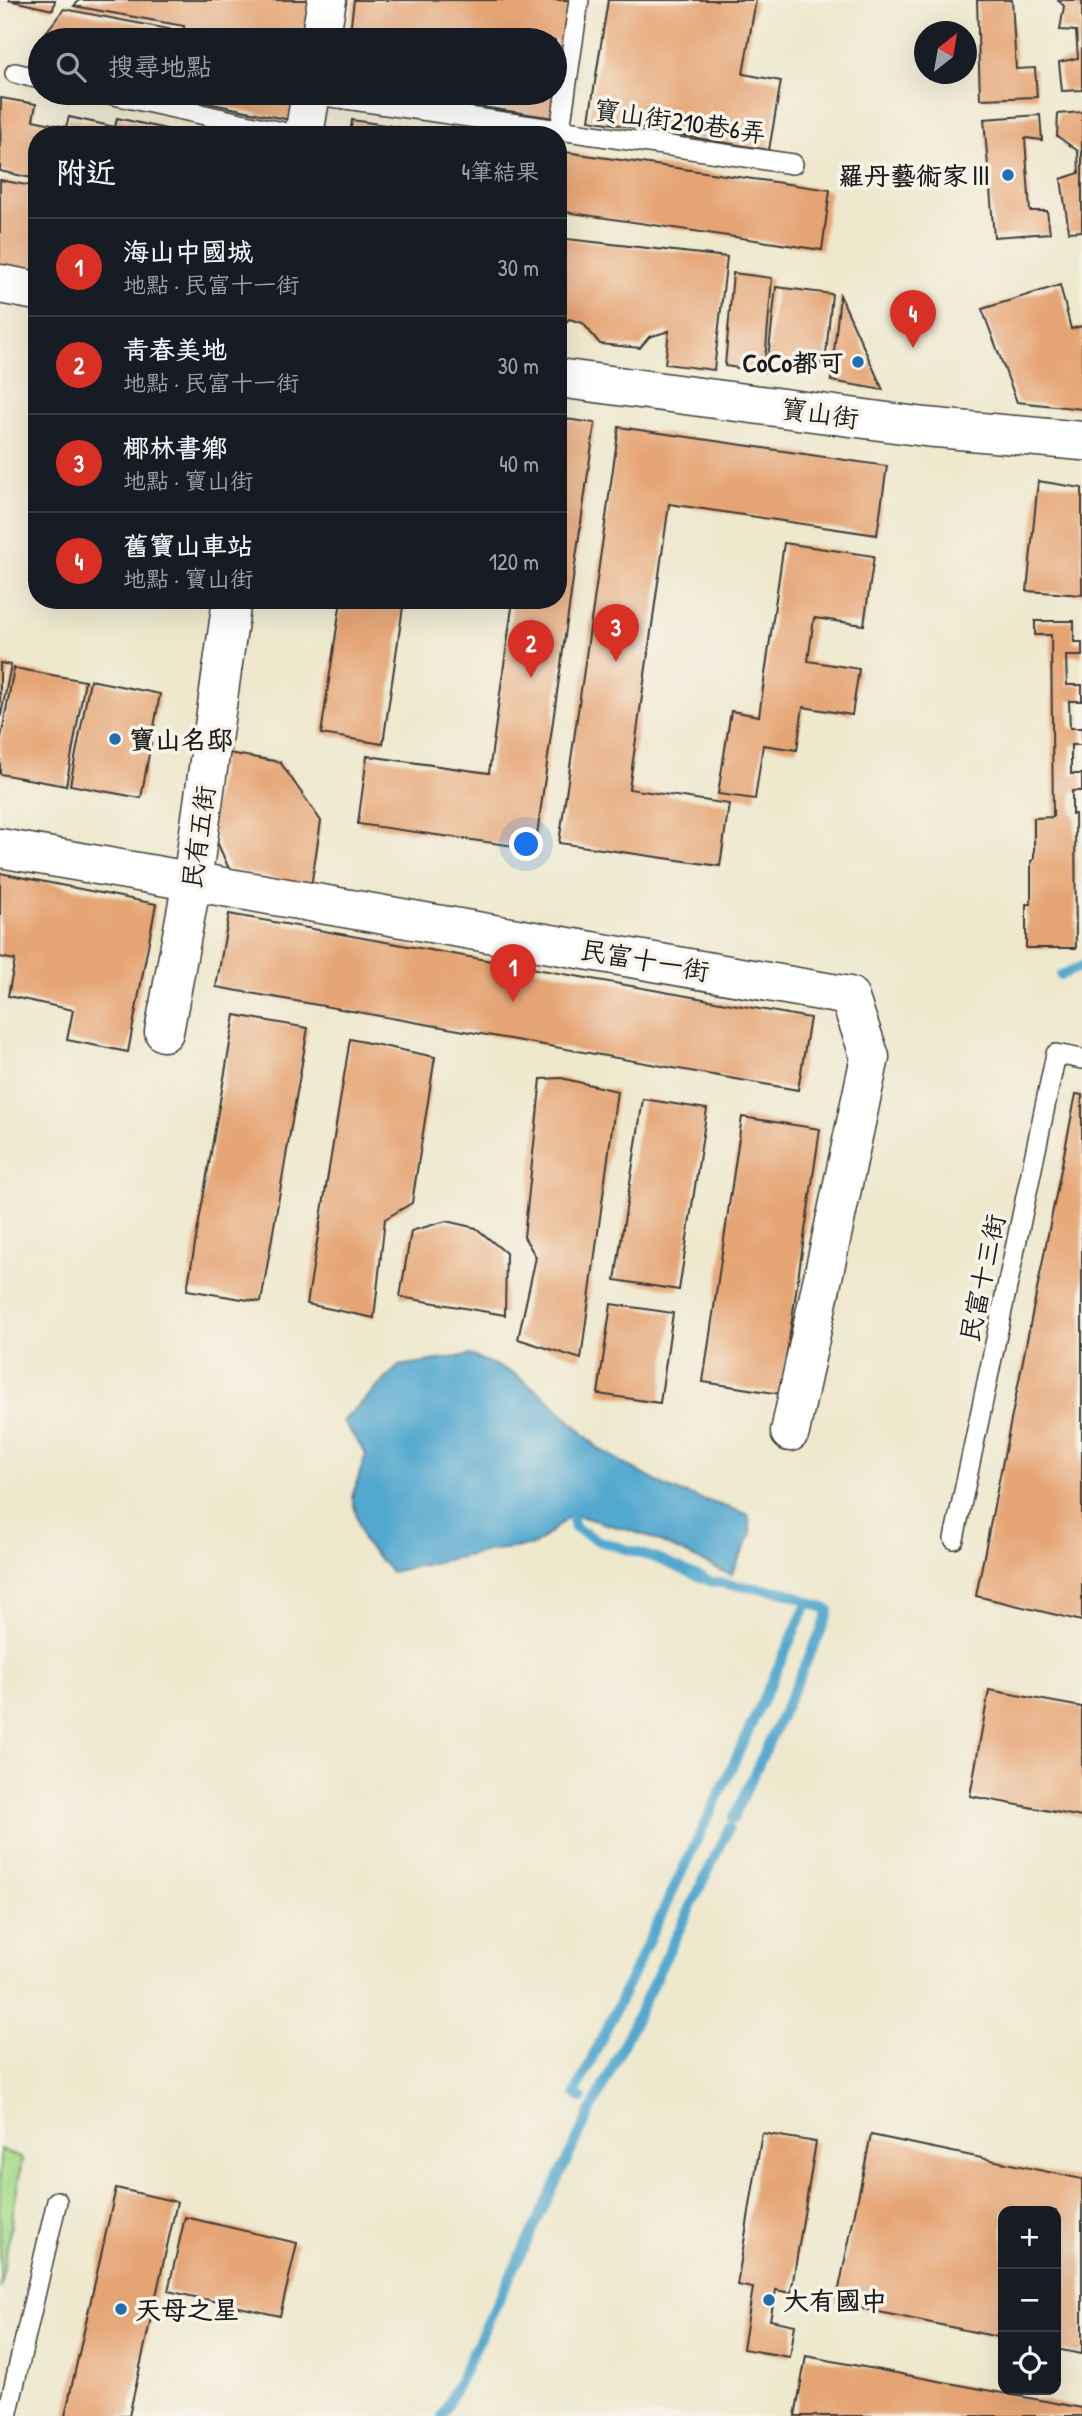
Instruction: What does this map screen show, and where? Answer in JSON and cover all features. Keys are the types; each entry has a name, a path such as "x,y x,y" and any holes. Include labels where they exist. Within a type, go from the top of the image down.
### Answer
{"street":[{"path":"322,28 327,0"},
{"path":"306,126 309,105"},
{"path":"0,284 28,289"},
{"name":"寶山街","path":"567,379 925,427 1082,441"},
{"name":"民有五街","path":"164,1031 192,881 231,609"},
{"name":"民富十一街","path":"0,848 849,996 870,1057 790,1432"}],"lane":[{"path":"567,82 579,0"},
{"path":"15,73 28,76"},
{"path":"160,105 255,126"},
{"name":"寶山街210巷6弄","path":"387,105 532,126"},
{"path":"561,126 564,105"},
{"name":"寶山街210巷6弄","path":"567,131 793,163"},
{"name":"民富十三街","path":"954,1539 1056,1054 1082,1059"},
{"path":"6,2416 57,2201"}],"green space":[{"path":"0,2149 22,2159 0,2289"}],"water":[{"path":"470,1355 513,1373 547,1398 599,1449 668,1488 748,1514 751,1535 731,1575 645,1535 572,1514 535,1545 488,1551 391,1572 363,1541 352,1497 366,1454 343,1421 399,1366"}],"building":[{"path":"8,0 55,0 53,10"},
{"path":"79,0 318,0 312,28 184,28 74,6"},
{"path":"354,0 574,0 567,41 567,28 350,28"},
{"path":"608,0 756,0 743,74 781,81 769,150 589,120"},
{"name":"羅丹藝術家Ⅲ","path":"977,0 1012,0 1016,69 1035,68 1037,97 980,99"},
{"path":"1058,0 1082,0 1082,90 1062,91 1059,62 1078,58 1076,31 1060,30 1064,6"},
{"path":"64,9 163,28 49,28"},
{"path":"1,98 36,105 33,120 61,126 28,126 28,177 0,171"},
{"path":"217,105 298,105 295,121"},
{"path":"470,105 556,105 554,118"},
{"name":"羅丹藝術家Ⅲ","path":"1082,112 1082,231 1069,232 1061,179 1079,173 1078,151 1057,136 1058,114"},
{"name":"羅丹藝術家Ⅲ","path":"1040,115 1042,140 1025,138 1030,211 1047,211 1050,233 994,237 984,119"},
{"path":"69,117 110,126 66,126"},
{"path":"117,118 153,126 115,126"},
{"path":"352,120 392,126 351,126"},
{"path":"567,152 830,190 822,250 567,212"},
{"path":"0,180 28,185 28,274 0,269"},
{"path":"567,239 727,257 714,370 665,364 669,331 649,337 640,348 600,344 583,323 569,319 567,321"},
{"path":"733,273 772,278 764,372 725,366"},
{"path":"1060,285 1071,329 1082,326 1082,409 1017,402 982,309"},
{"path":"776,287 832,294 825,364 768,359"},
{"path":"840,295 883,390 831,381"},
{"path":"567,419 595,423 535,849 358,824 367,756 489,773 512,609 567,609"},
{"path":"619,427 887,466 877,535 669,504 629,789 729,804 720,866 559,843"},
{"path":"1038,481 1082,488 1082,595 1027,591"},
{"path":"784,543 874,556 864,625 814,618 808,661 859,669 852,715 803,707 797,750 763,745 755,799 718,794 731,711 759,716"},
{"path":"340,609 403,609 383,744 321,734"},
{"path":"1035,621 1074,621 1074,642 1082,642 1082,656 1066,656 1067,685 1082,685 1082,701 1069,701 1070,728 1082,728 1082,745 1071,745 1071,774 1082,774 1082,791 1072,791 1072,814 1075,814 1076,948 1026,948 1026,904 1031,904 1034,818 1053,817 1051,635 1035,635"},
{"path":"0,663 11,665 1,715 0,714"},
{"name":"寶山名邸","path":"14,668 85,681 66,786 0,774 0,743"},
{"name":"寶山名邸","path":"90,680 160,694 141,798 70,785"},
{"path":"223,752 280,762 321,821 311,887 229,869 210,826"},
{"path":"0,873 156,904 128,1052 67,1040 73,1010 8,996 15,960 0,957"},
{"path":"229,914 810,1018 798,1090 216,987"},
{"path":"235,1015 308,1028 261,1302 187,1290"},
{"path":"350,1039 435,1057 412,1203 385,1219 374,1318 307,1304"},
{"path":"561,1078 617,1091 581,1359 518,1339 536,1257 524,1237 541,1079"},
{"path":"1076,1094 1082,1095 1082,1621 976,1596"},
{"path":"643,1099 707,1109 679,1290 615,1280"},
{"path":"742,1117 820,1129 781,1394 703,1382"},
{"path":"446,1221 476,1228 506,1253 505,1315 400,1297 411,1231"},
{"path":"611,1304 673,1313 660,1403 598,1394"},
{"path":"989,1690 1082,1707 1082,1817 970,1796"},
{"path":"762,2133 816,2142 791,2293 776,2290 770,2320 795,2325 790,2357 743,2349 753,2288 737,2285"},
{"path":"871,2135 1082,2179 1082,2354 1061,2350 1061,2206 998,2206 998,2337 836,2303"},
{"name":"天母之星","path":"116,2188 177,2202 129,2416 65,2416"},
{"name":"天母之星","path":"185,2217 297,2243 280,2316 168,2291"},
{"path":"806,2356 998,2392 998,2395 1013,2395 1082,2408 1082,2416 795,2416"}],"waterway":[{"path":"1061,975 1082,966"},
{"path":"572,1514 575,1528 599,1541 655,1558 712,1582 785,1592 829,1610 733,1819"},
{"path":"582,2098 575,2094 808,1602"},
{"path":"442,2416 729,1828"}],"place":[{"name":"羅丹藝術家Ⅲ","path":"1008,175"},
{"name":"舊寶山車站","path":"913,348"},
{"name":"CoCo都可","path":"858,362"},
{"name":"椰林書鄉","path":"616,662"},
{"name":"青春美地","path":"531,678"},
{"name":"寶山名邸","path":"115,739"},
{"name":"海山中國城","path":"513,1002"},
{"name":"大有國中","path":"769,2300"},
{"name":"天母之星","path":"121,2309"}]}
